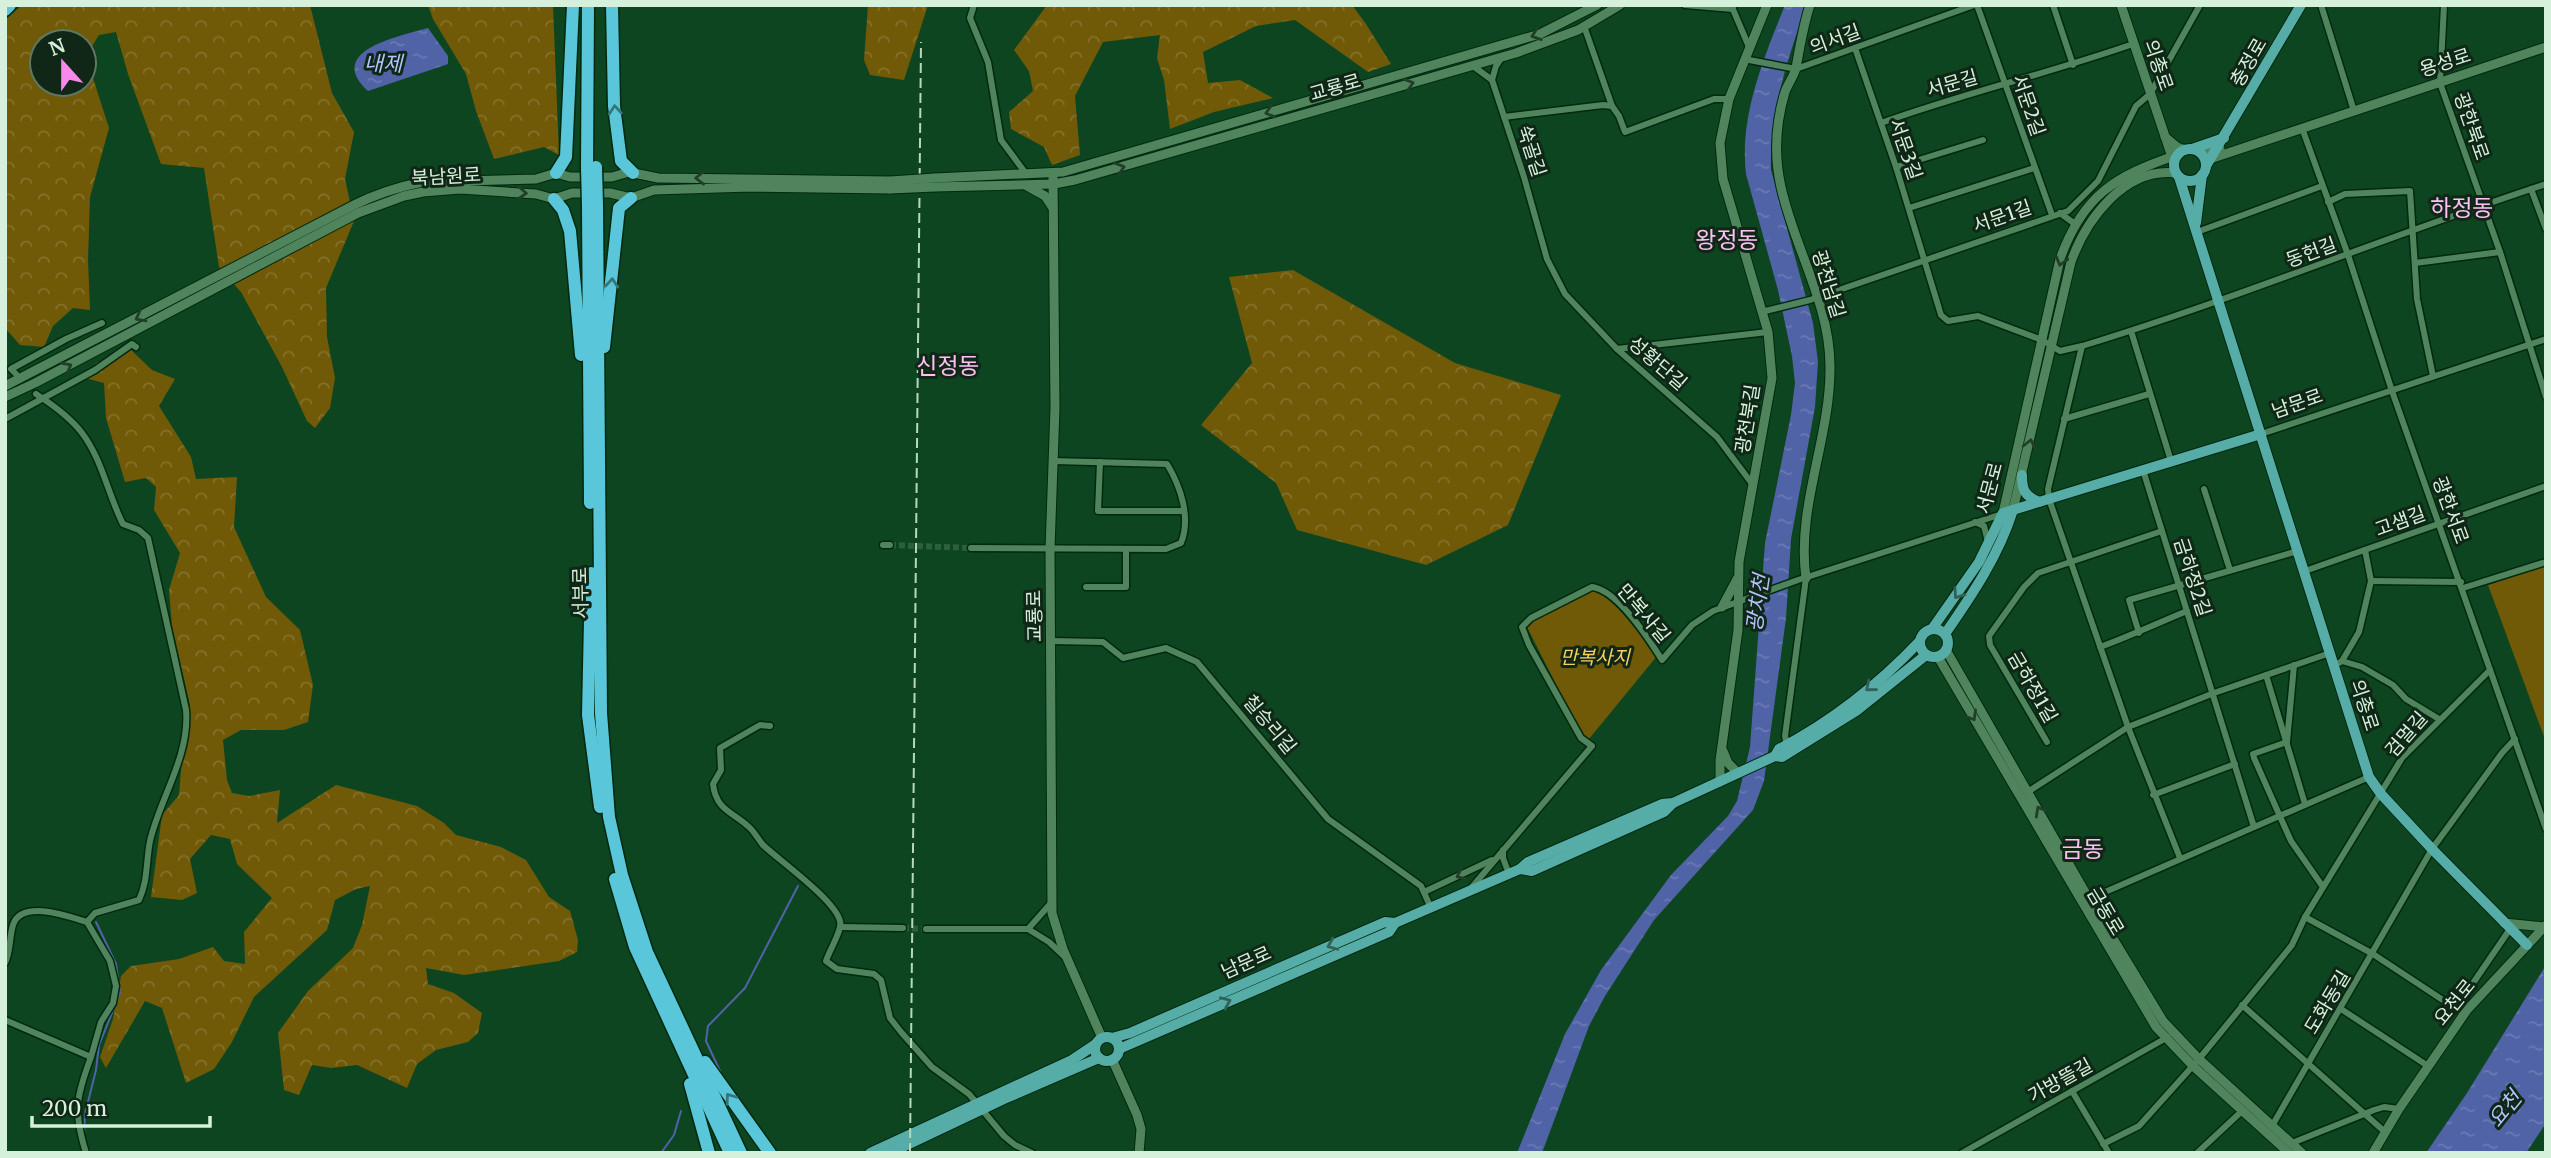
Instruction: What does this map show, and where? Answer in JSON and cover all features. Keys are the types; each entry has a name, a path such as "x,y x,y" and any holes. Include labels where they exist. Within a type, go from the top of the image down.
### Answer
{"highway":[{"path":"5,10 10,5"},
{"path":"552,174 566,157 573,5"},
{"name":"서부로","path":"588,5 594,473 588,715 602,822 619,898 635,947 741,1153"},
{"name":"서부로","path":"592,167 596,5"},
{"path":"612,5 614,106 621,161 634,174"},
{"path":"594,473 602,440 603,355 619,208 634,195"},
{"path":"552,198 563,210 570,231 580,343 584,436 594,473"},
{"path":"666,1006 694,1093 709,1153"},
{"path":"666,1006 770,1153"},
{"name":"서부로","path":"666,1006 730,1153"}],"main road":[{"name":"충정로","path":"2209,162 2301,5"},
{"path":"2182,159 2224,138"},
{"path":"2182,159 2204,157 2209,162"},
{"path":"2182,159 2188,181 2209,162"},
{"name":"의총로","path":"2182,159 2196,230 2330,653 2338,663 2370,777 2381,794 2432,849 2527,945"},
{"path":"2196,230 2209,162"},
{"name":"남문로","path":"2008,512 2261,434"},
{"path":"2022,475 2024,492 2030,499 2044,501"},
{"name":"서문로","path":"1932,629 1959,593 2008,512"},
{"name":"서문로","path":"1945,634 2001,542 2008,512"},
{"path":"1942,653 1926,655 1853,707 1782,757 1774,756 1779,749 1853,707 1920,641 1924,633 1932,629 1945,634"},
{"name":"금동로","path":"1942,653 1948,642 1945,634"},
{"path":"1920,641 1926,655"},
{"name":"남문로","path":"890,1153 1072,1060 1103,1040 1177,1017 1389,932 1395,923 1468,891 1520,869 1532,871 1664,813 1673,803 1774,756"},
{"name":"남문로","path":"1119,1049 1177,1017"},
{"path":"1099,1058 1095,1052 1103,1040 1118,1043 1117,1055 1112,1059"},
{"name":"남문로","path":"870,1153 1099,1058 1107,1061 1112,1059"}],"street":[{"path":"974,5 970,18 988,62 1000,140 1027,175"},
{"name":"교룡로","path":"1053,179 1540,34 1597,5"},
{"name":"교룡로","path":"1053,179 1075,180 1473,66 1553,40 1620,5"},
{"path":"1685,5 1732,7 1749,47"},
{"name":"광천북길","path":"1720,782 1738,630 1739,574 1772,378 1766,311 1723,178 1720,144 1729,99 1749,60 1749,47 1768,5"},
{"name":"광천남길","path":"1802,579 1803,539 1830,373 1829,351 1783,196 1776,150 1785,93 1810,5"},
{"name":"의서길","path":"1749,60 1793,69 1975,5"},
{"name":"서문2길","path":"1975,5 2052,215"},
{"path":"2053,5 2073,65"},
{"name":"의총로","path":"2121,5 2164,136 2182,159"},
{"name":"서문1길","path":"1766,311 1813,299 2068,211 2097,182 2136,106 2150,94 2200,5"},
{"path":"2322,5 2354,111"},
{"name":"광한북로","path":"2444,5 2440,82 2531,344 2546,397"},
{"path":"1584,26 1612,106 1625,132 1714,99 1729,99"},
{"name":"서문길","path":"1881,123 1947,100 2073,65 2133,44"},
{"name":"용성로","path":"2182,159 2209,162 2239,148 2546,47"},
{"name":"서문3길","path":"1855,48 1926,260"},
{"path":"1502,57 1492,80 1504,117"},
{"path":"1473,66 1492,80"},
{"name":"쑥골길","path":"1546,259 1524,177 1504,117 1612,106"},
{"name":"광한서로","path":"2302,128 2546,829"},
{"path":"2164,136 2177,147 2182,159"},
{"path":"2154,163 2163,150 2164,136"},
{"path":"1896,167 1983,140"},
{"name":"서문로","path":"2008,512 2060,260 2075,224 2102,191 2154,163 2182,159"},
{"name":"서문로","path":"2008,512 2022,475 2077,244 2096,214 2127,179 2157,173 2182,159"},
{"path":"1909,208 2034,168"},
{"name":"북남원로","path":"5,386 354,205 387,190 422,182 536,179 552,174 612,177 624,173 658,178 890,185"},
{"path":"552,174 543,187 552,198"},
{"path":"634,174 641,182 634,195"},
{"path":"890,185 1027,175 1053,179"},
{"path":"935,183 1024,185 1053,179"},
{"name":"교룡로","path":"1053,179 1052,901 1056,931 1103,1040"},
{"path":"2097,182 2127,179"},
{"name":"동헌길","path":"2220,302 2413,229 2546,184"},
{"name":"북남원로","path":"5,397 358,213 382,202 423,191 460,189 536,194 552,198 572,193 634,195 654,190 890,185"},
{"path":"1024,185 1045,196 1054,210"},
{"path":"2196,230 2322,186"},
{"path":"2531,189 2546,229"},
{"path":"2328,202 2345,194 2410,191 2417,299 2433,376"},
{"path":"2060,213 2075,224"},
{"path":"2415,263 2500,252"},
{"name":"성황단길","path":"1546,259 1574,306 1617,349 1717,437 1754,487"},
{"path":"1926,260 1944,319 1948,321 1978,316 2042,340 2052,348 2067,351 2220,302"},
{"path":"17,374 11,369 102,323"},
{"path":"2130,331 2171,461"},
{"path":"1617,349 1768,332"},
{"path":"66,339 74,352"},
{"name":"남문로","path":"2261,434 2546,339"},
{"path":"5,419 39,396 95,370 132,344 136,347"},
{"path":"2082,346 2044,501 2070,561 2128,727 2180,858"},
{"path":"93,353 100,364"},
{"path":"2064,419 2149,394"},
{"path":"39,396 63,413 83,433 124,524 139,530 148,538 187,717 172,784 151,840 145,887 139,900 95,913 87,922"},
{"path":"971,548 1166,549 1177,547 1183,539 1184,500 1167,464 1054,461"},
{"path":"1100,462 1098,511 1184,511"},
{"name":"금하정2길","path":"2143,470 2254,827"},
{"name":"고샘길","path":"2305,571 2546,486"},
{"path":"2204,488 2230,570"},
{"name":"남문로","path":"1739,601 2008,512"},
{"path":"1975,522 1984,526 1987,531 1987,545"},
{"name":"금하정1길","path":"2048,742 1990,645 1990,636 2024,587 2038,573 2162,531"},
{"path":"1086,587 1126,587 1126,549"},
{"path":"2365,550 2371,581 2359,632 2338,663 2362,667 2393,685 2406,699 2439,719"},
{"path":"2139,633 2129,600 2298,551"},
{"path":"2371,581 2462,585 2546,562"},
{"path":"1722,607 1739,574"},
{"path":"1787,745 1785,736 1802,579"},
{"name":"만복사길","path":"1525,623 1592,587 1599,588 1616,601 1649,639 1662,660 1692,625 1722,607"},
{"path":"1722,607 1739,601"},
{"path":"2100,647 2187,611"},
{"name":"남문로","path":"1468,891 1592,747 1581,738 1529,645 1522,627 1525,623"},
{"name":"칠승리길","path":"1052,641 1103,642 1123,658 1166,648 1196,662 1328,819 1421,886 1431,908"},
{"name":"금동로","path":"1942,653 2029,791 2169,1036"},
{"name":"금동로","path":"1942,653 2102,939 2145,1010 2242,1111 2280,1144 2302,1153"},
{"path":"2029,791 2128,727 2214,693 2330,653"},
{"path":"2287,742 2294,665"},
{"name":"검멀길","path":"2381,794 2402,758 2490,670"},
{"path":"2266,676 2305,804"},
{"path":"771,726 760,725 720,748 721,770 713,784 716,796 723,807 750,828 762,843 818,892 838,915 841,927 826,961 837,969 874,974 881,980 890,1018 901,1032 932,1067 981,1107 1004,1136 1032,1153"},
{"path":"2432,849 2515,739"},
{"path":"2287,742 2253,754 2291,841 2323,887"},
{"path":"1723,751 1728,763 1740,772"},
{"path":"2153,794 2235,764"},
{"path":"2089,899 2370,777"},
{"path":"2103,1144 2139,1126 2196,1063 2292,945 2305,917 2381,794"},
{"name":"도화동길","path":"2272,1126 2432,849"},
{"path":"1503,850 1509,874"},
{"path":"1424,892 1497,857"},
{"path":"1028,929 1052,901"},
{"path":"5,962 9,956 13,925 18,915 30,910 87,922 110,961 116,986 113,1003 101,1022 78,1094 78,1126 86,1153"},
{"name":"도화동길","path":"2305,917 2373,954"},
{"path":"2465,1012 2467,992 2507,926 2545,926"},
{"name":"요천로","path":"2372,1153 2465,1012 2545,926"},
{"path":"841,927 903,928"},
{"path":"926,929 1028,929 1049,942 1068,959"},
{"path":"2373,954 2465,1012"},
{"name":"도화동길","path":"2242,1005 2385,1132"},
{"path":"2341,1009 2428,1066"},
{"path":"5,1020 91,1057"},
{"name":"가방뜰길","path":"1962,1153 2169,1036"},
{"path":"1112,1059 1137,1115 1141,1129 1139,1153"},
{"name":"금동로","path":"2196,1063 2272,1126 2290,1148"},
{"path":"2073,1091 2109,1153"},
{"path":"2290,1148 2365,1113 2384,1107 2399,1109"},
{"path":"2197,1153 2242,1111"},
{"path":"2272,1153 2280,1144"}],"green space":[{"path":"22,5 310,5 332,93 354,132 345,179 354,221 326,288 327,337 335,378 330,408 315,428 307,421 282,367 241,292 219,267 204,168 161,164 128,74 116,32 98,37 98,28 28,28 28,98 98,98 98,94 109,128 90,197 90,310 73,308 53,326 44,347 20,345 5,328 5,20"},
{"path":"428,5 553,5 559,155 544,147 494,159 466,74 433,19"},
{"path":"868,5 928,5 904,80 870,75 864,60"},
{"path":"1047,5 1352,5 1391,64 1368,72 1295,20 1256,26 1203,52 1208,83 1240,80 1273,98 1214,112 1170,129 1164,80 1157,58 1160,35 1103,42 1075,96 1080,155 1052,165 1044,147 1011,129 1009,112 1033,91 1029,71 1014,50"},
{"path":"1293,270 1455,363 1561,395 1508,525 1426,565 1297,530 1276,483 1201,425 1252,363 1229,277"},
{"path":"130,349 152,370 175,379 159,406 191,457 196,479 237,477 234,527 266,597 300,630 313,685 308,722 284,730 241,730 223,740 227,780 232,793 249,796 280,790 277,823 336,785 417,806 444,823 456,835 501,847 526,860 549,897 570,911 578,940 577,952 559,961 464,975 426,968 428,984 454,993 482,1013 478,1033 468,1042 436,1050 417,1064 407,1088 357,1065 331,1068 312,1065 299,1095 284,1090 278,1033 308,991 353,948 362,925 370,886 356,889 335,900 327,930 254,997 232,1042 214,1069 186,1083 162,1008 145,1001 106,1068 100,1057 113,1019 121,976 131,966 179,959 213,947 224,961 245,964 244,932 272,898 237,864 230,839 211,835 190,859 197,893 182,900 151,897 162,815 179,795 184,734 190,705 172,626 169,590 180,553 154,510 156,487 146,478 125,482 106,418 104,383 85,378 96,363"},
{"path":"2546,566 2546,742 2488,585"},
{"name":"만복사지","path":"1592,590 1618,607 1657,656 1589,739 1581,734 1527,627 1528,623"}],"water":[{"path":"1785,5 1806,5 1776,107 1771,170 1813,323 1818,362 1815,407 1791,539 1786,618 1764,781 1753,810 1654,920 1605,996 1589,1026 1542,1153 1517,1153 1565,1034 1601,970 1671,875 1728,816 1737,801 1750,747 1765,543 1795,383 1778,290 1746,174 1745,152 1746,131 1755,88"},
{"name":"내제","path":"428,28 448,56 448,64 368,91 357,77 355,65 361,55 371,47"},
{"name":"요천","path":"2546,965 2546,1123 2526,1153 2426,1153 2467,1093"}],"waterway":[{"path":"720,1071 706,1041 708,1026 745,988 798,886"},
{"path":"84,1134 85,1114 99,1045 120,993 116,964 96,922"},
{"path":"661,1153 674,1135 681,1111"},
{"path":"87,1146 90,1153"}],"tunnel":[{"path":"890,545 971,548"},
{"path":"903,928 926,929"}],"railway":[{"path":"910,1153 921,42"}],"district":[{"name":"하정동","path":"2462,208"},
{"name":"왕정동","path":"1727,240"},
{"name":"신정동","path":"948,366"},
{"name":"금동","path":"2083,849"}],"water label":[{"name":"광치천","path":"1758,603"}]}
